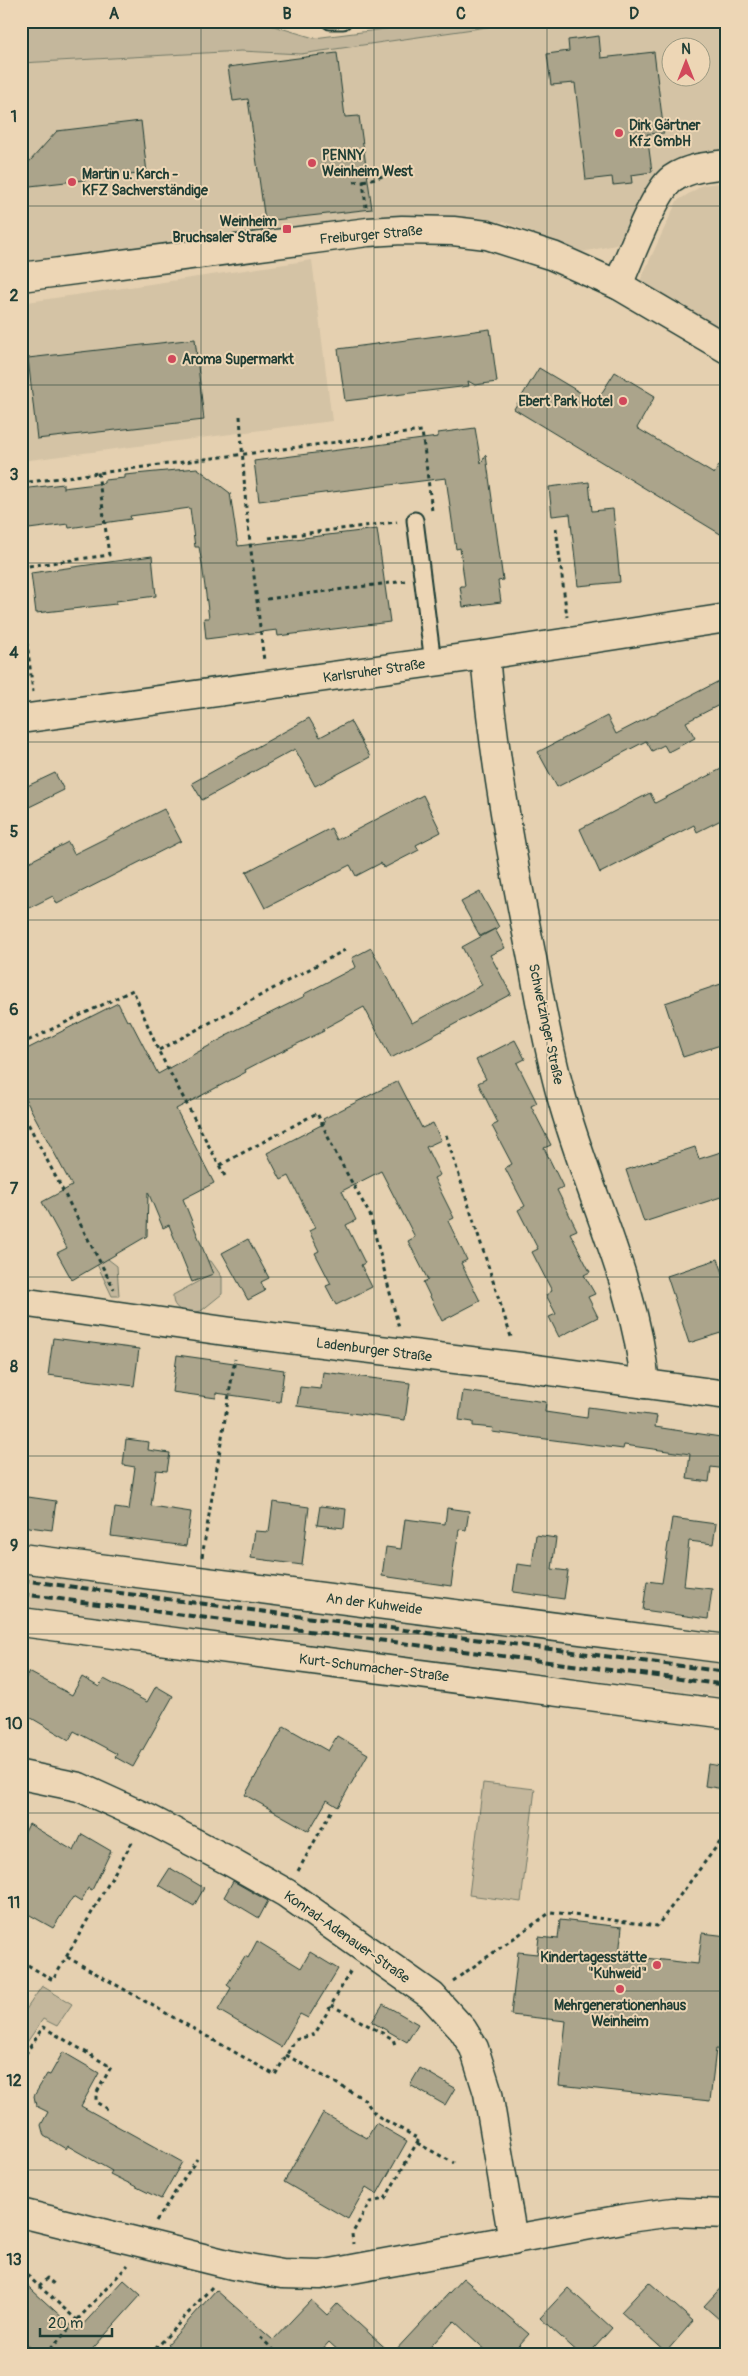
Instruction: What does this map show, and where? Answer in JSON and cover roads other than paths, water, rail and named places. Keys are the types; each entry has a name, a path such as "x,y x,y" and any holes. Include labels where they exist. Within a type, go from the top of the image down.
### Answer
{"street":[{"path":"618,285 657,200 671,180 697,168 727,164"},
{"name":"Freiburger Straße","path":"21,277 368,232 402,230 453,231 487,235 553,256 618,285 727,349"},
{"name":"Karlsruher Straße","path":"29,718 433,663 727,618"},
{"name":"Schwetzinger Straße","path":"485,655 496,756 513,862 561,1095 625,1287 642,1346 646,1384"},
{"name":"Ladenburger Straße","path":"21,1302 239,1333 521,1367 727,1395"},
{"name":"An der Kuhweide","path":"21,1558 727,1650"},
{"name":"Kurt-Schumacher-Straße","path":"21,1622 727,1714"},
{"name":"Konrad-Adenauer-Straße","path":"21,1775 78,1787 147,1818 286,1894 432,1996 463,2030 474,2048 488,2093 513,2240"},
{"path":"21,2213 232,2265 292,2274 326,2274 355,2270 628,2218 673,2212 727,2214"}],"lane":[{"path":"330,21 343,21"},
{"path":"415,520 433,663"}],"railway":[{"path":"21,1580 727,1672"},
{"path":"21,1594 727,1685"}],"place":[{"name":"Dirk Gärtner Kfz GmbH","path":"619,133"},
{"name":"PENNY Weinheim West","path":"312,163"},
{"name":"Martin u. Karch - KFZ Sachverständige","path":"72,182"},
{"name":"Weinheim Bruchsaler Straße","path":"287,229"},
{"name":"Aroma Supermarkt","path":"172,359"},
{"name":"Ebert Park Hotel","path":"623,401"},
{"name":"Kindertagesstätte \"Kuhweid\"","path":"657,1965"},
{"name":"Mehrgenerationenhaus Weinheim","path":"620,1989"}]}
